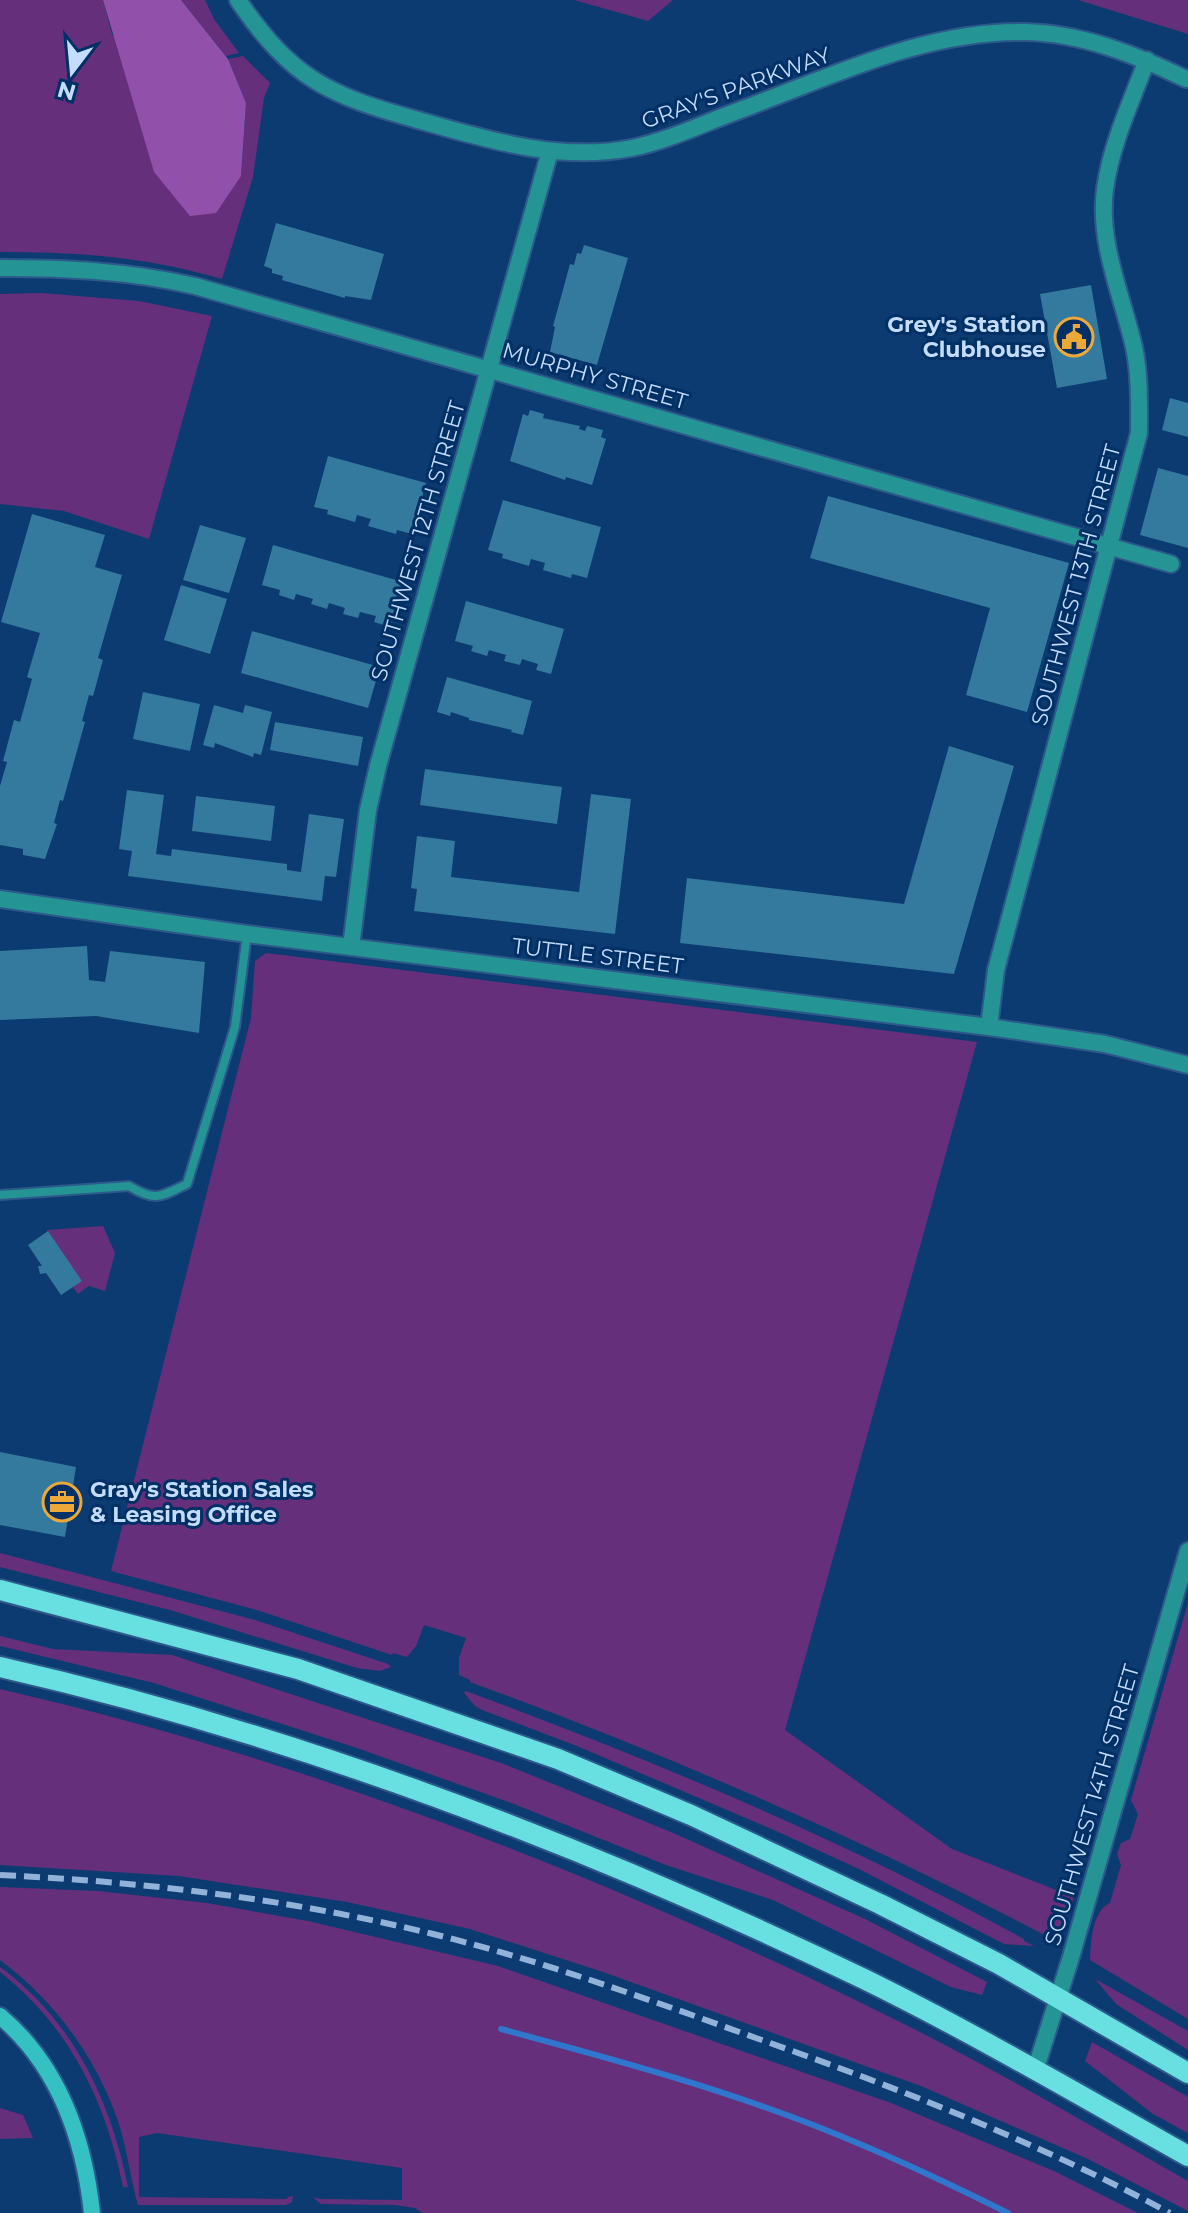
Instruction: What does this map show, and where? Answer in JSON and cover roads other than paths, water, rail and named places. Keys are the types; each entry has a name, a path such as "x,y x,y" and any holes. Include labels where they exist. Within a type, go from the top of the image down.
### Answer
{"main road":[{"path":"0,1590 298,1669 558,1759 691,1815 880,1904 1059,1997 1188,2073"},
{"path":"0,1667 298,1749 548,1840 728,1915 853,1974 1188,2156"}],"street":[{"name":"GRAY'S PARKWAY","path":"238,0 282,55 319,85 343,97 489,140 550,151 633,148 909,49 951,38 1026,32 1070,37 1147,60 1186,79"},
{"name":"SOUTHWEST 13TH STREET","path":"989,1027 996,970 1139,433 1139,388 1134,348 1110,258 1105,227 1105,190 1117,142 1147,60"},
{"name":"SOUTHWEST 12TH STREET","path":"351,947 371,795 409,649 550,151"},
{"name":"MURPHY STREET","path":"0,268 75,268 158,277 1171,564"},
{"name":"TUTTLE STREET","path":"0,899 247,934 989,1027 1105,1044 1188,1065"},
{"name":"SOUTHWEST 14TH STREET","path":"1035,2071 1188,1551"},
{"path":"0,2016 34,2053 72,2117 85,2157 92,2213"}],"lane":[{"path":"0,1195 129,1186 147,1197 163,1196 187,1184 235,1027 247,934"}],"waterway":[{"path":"501,2029 716,2091 801,2120 885,2155 1008,2213"}],"railway":[{"path":"0,1875 109,1882 271,1902 379,1922 515,1956 676,2010 914,2097 1069,2163 1170,2213"}],"place":[{"name":"Grey's Station Clubhouse","path":"1074,337"},
{"name":"Gray's Station Sales & Leasing Office","path":"62,1502"}]}
